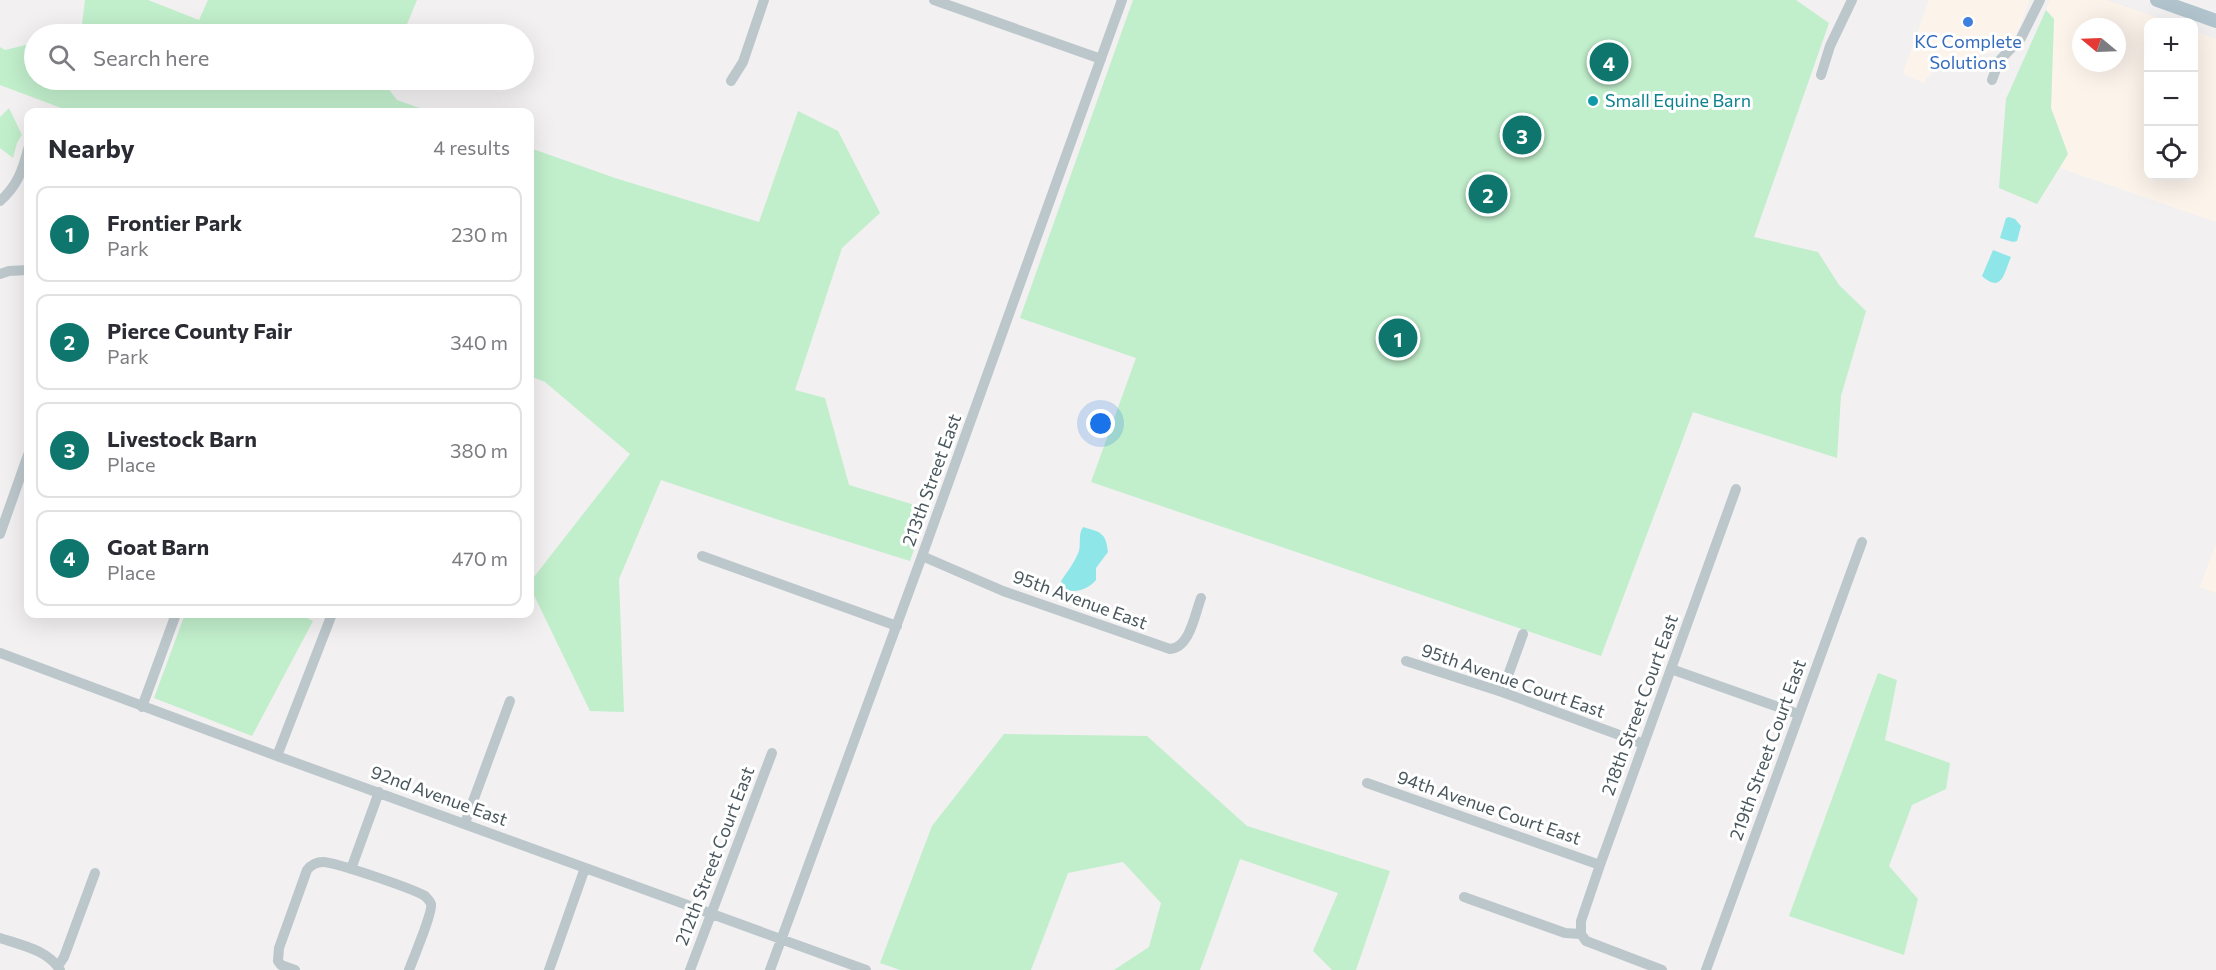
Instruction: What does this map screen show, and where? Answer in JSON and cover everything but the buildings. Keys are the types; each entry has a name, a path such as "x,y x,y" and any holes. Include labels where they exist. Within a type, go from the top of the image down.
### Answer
{"main road":[{"path":"2157,0 2216,21"}],"street":[{"path":"731,81 743,62 764,0"},
{"path":"934,0 1101,58"},
{"name":"213th Street East","path":"770,970 897,626 1122,0"},
{"path":"1821,75 1830,46 1852,0"},
{"path":"1992,80 1999,61 2021,38 2040,0"},
{"path":"0,201 18,180 24,161"},
{"path":"0,274 24,270"},
{"path":"0,534 24,466"},
{"name":"218th Street Court East","path":"1581,934 1581,921 1600,865 1736,489"},
{"name":"219th Street Court East","path":"1706,970 1862,542"},
{"path":"702,556 897,626"},
{"name":"95th Avenue East","path":"922,556 1003,591 1170,649 1175,649 1185,641 1201,598"},
{"path":"142,707 175,618"},
{"path":"278,756 330,618"},
{"path":"1502,692 1523,634"},
{"name":"92nd Avenue East","path":"0,652 142,707 866,970"},
{"name":"95th Avenue Court East","path":"1406,661 1502,692 1644,744"},
{"path":"1671,669 1798,714"},
{"path":"465,823 510,701"},
{"name":"212th Street Court East","path":"690,970 772,753"},
{"name":"94th Avenue Court East","path":"1367,783 1600,865"},
{"path":"351,869 380,792"},
{"path":"295,970 281,965 278,961 279,948 307,870 312,865 322,862 351,869 425,897 431,904 428,919 409,970"},
{"path":"549,970 585,868"},
{"path":"0,938 32,948 47,956 59,968 95,873"},
{"path":"1464,897 1565,933 1581,934 1587,941 1662,970"}],"shaded area":[{"path":"1929,0 2030,0 2016,35 2003,49 1937,67 1923,83 1903,73"},
{"path":"2050,0 2106,0 2158,18 2144,18 2144,180 2198,180 2198,32 2216,39 2216,222 2060,168 2068,154 2051,108 2054,19 2046,10"},
{"path":"2216,544 2216,593 2200,587"}],"green space":[{"path":"85,0 148,0 199,20 208,0 417,0 407,24 82,24"},
{"path":"1133,0 1796,0 1829,23 1754,237 1818,252 1839,285 1866,311 1841,396 1837,458 1693,412 1601,656 1091,482 1136,358 1020,318"},
{"path":"2046,10 2054,19 2051,108 2068,154 2037,204 1999,188 2006,99"},
{"path":"24,45 24,90 389,90 397,100 420,108 61,108 0,85 0,47 5,50"},
{"path":"9,108 22,135 13,158 0,148 0,117"},
{"path":"798,111 838,131 880,213 842,248 795,390 825,398 849,485 928,509 910,561 661,480 619,579 624,712 590,711 534,595 534,577 630,454 545,382 534,378 534,149 615,178 759,222"},
{"path":"184,618 307,618 313,621 252,736 154,698"},
{"path":"1878,673 1897,680 1885,740 1950,763 1946,789 1912,805 1889,866 1918,899 1904,955 1789,916"},
{"path":"1004,734 1147,736 1247,826 1390,871 1356,970 1332,970 1313,951 1338,893 1240,859 1200,970 1114,970 1149,947 1161,903 1123,862 1068,873 1031,970 900,970 880,963 932,826"}],"water":[{"path":"2006,218 2015,219 2021,226 2017,241 2013,242 2000,238"},
{"path":"1993,250 2011,257 2004,275 1994,283 1982,276"},
{"path":"1083,527 1094,530 1104,537 1108,552 1096,568 1096,580 1079,591 1070,591 1066,590 1061,581 1079,551"}],"place":[{"name":"KC Complete Solutions","path":"1968,22"},
{"name":"Goat Barn","path":"1609,62"},
{"name":"Small Equine Barn","path":"1593,101"},
{"name":"Livestock Barn","path":"1522,135"},
{"name":"Pierce County Fair","path":"1488,194"},
{"name":"Frontier Park","path":"1398,338"}]}
